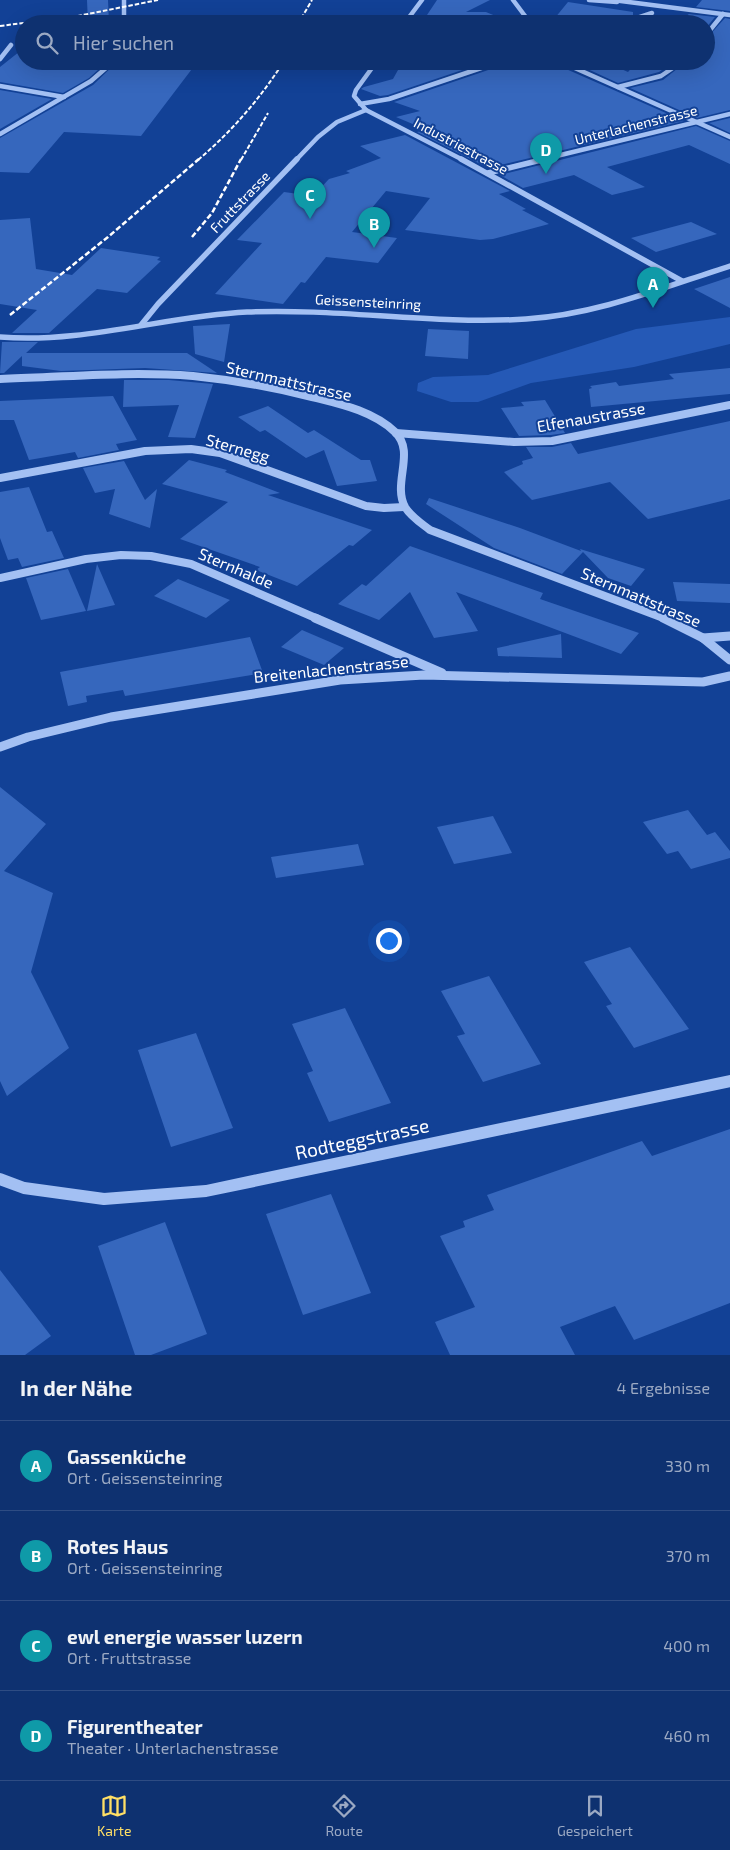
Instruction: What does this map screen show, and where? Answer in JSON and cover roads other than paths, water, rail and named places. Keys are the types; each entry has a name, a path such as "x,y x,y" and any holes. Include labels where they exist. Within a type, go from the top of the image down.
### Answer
{"street":[{"path":"124,0 124,12"},
{"path":"411,15 422,0"},
{"path":"513,0 524,15"},
{"path":"589,0 625,2"},
{"path":"613,0 730,15"},
{"path":"646,15 652,13"},
{"path":"715,24 723,14"},
{"path":"0,59 11,45"},
{"path":"0,134 91,81 104,70"},
{"path":"370,70 354,96 360,104 389,98 475,70"},
{"path":"579,70 730,137"},
{"path":"618,88 656,79 674,70"},
{"path":"0,86 64,97"},
{"name":"Industriestrasse","path":"360,104 366,110 488,173 682,281"},
{"name":"Fruttstrasse","path":"140,325 318,137 337,122 366,110"},
{"name":"Unterlachenstrasse","path":"488,173 730,114"},
{"name":"Geissensteinring","path":"0,337 34,340 62,338 200,317 268,311 460,319 527,319 591,308 730,266"},
{"name":"Sternmattstrasse","path":"0,378 127,376 218,379 259,385 333,402 362,413 396,433"},
{"name":"Elfenaustrasse","path":"396,433 514,442 552,441 730,405"},
{"path":"396,433 404,448 399,494 404,506"},
{"name":"Sternegg","path":"0,478 145,451 191,449 220,454 366,506 384,508 404,506"},
{"name":"Sternmattstrasse","path":"404,506 430,530 668,620 703,638 730,660"},
{"name":"Sternhalde","path":"0,578 109,557 138,555 164,558 191,564 447,676"},
{"path":"703,638 730,636"},
{"name":"Breitenlachenstrasse","path":"0,748 28,738 112,716 340,680 392,676 447,676 703,682 730,676"},
{"name":"Rodteggstrasse","path":"0,1180 24,1188 104,1199 206,1191 730,1081"}],"railway":[{"path":"83,15 158,0"},
{"path":"303,15 312,0"},
{"path":"0,26 15,24"},
{"path":"198,160 245,114 278,70"},
{"path":"241,160 268,113"},
{"path":"10,315 108,237 199,159"},
{"path":"192,237 212,213 241,159"}],"place":[{"name":"Figurentheater","path":"546,174"},
{"name":"ewl energie wasser luzern","path":"310,219"},
{"name":"Rotes Haus","path":"374,248"},
{"name":"Gassenküche","path":"653,308"}]}
